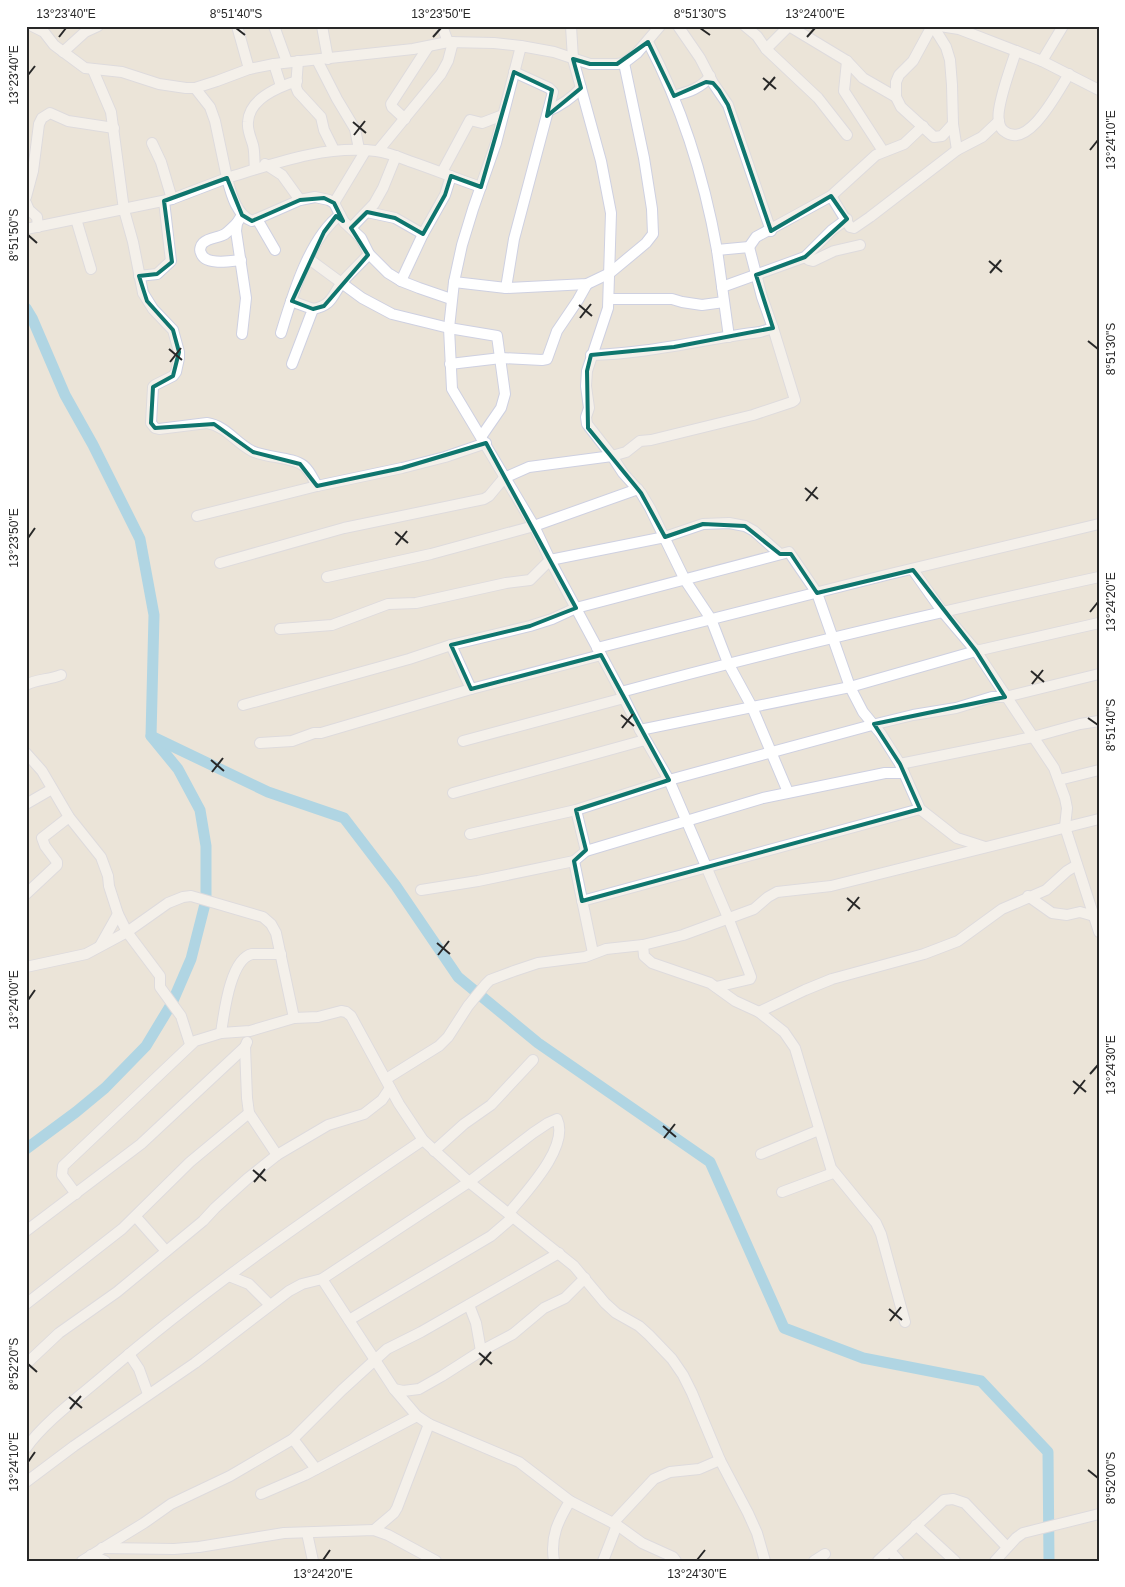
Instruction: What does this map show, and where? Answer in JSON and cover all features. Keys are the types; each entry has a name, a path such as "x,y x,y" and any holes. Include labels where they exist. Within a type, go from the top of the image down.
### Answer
{"street":[{"path":"32,26 45,29 54,45 85,68 122,72 158,84 186,88 195,88 250,69 274,64 428,47 450,42 494,43 543,49 590,64 624,63 648,42 660,26"},
{"path":"63,52 85,32 98,26"},
{"path":"237,26 250,69"},
{"path":"274,26 287,62"},
{"path":"322,26 328,59"},
{"path":"378,151 441,74 448,61 450,42 442,26"},
{"path":"571,26 573,59 603,169 611,213 609,299 587,371 586,386 589,408 586,417 587,424 623,473 638,489 665,537 685,580 711,619 728,663 752,707 788,792"},
{"path":"678,26 700,58 710,80 728,105 770,230"},
{"path":"745,26 757,36 766,49 818,98 847,134"},
{"path":"766,49 789,26 847,61 863,78 896,97 902,107 934,137 942,136 953,124"},
{"path":"896,97 896,82 899,75 913,61 932,26 946,47 950,60 953,124 958,150"},
{"path":"940,26 959,28 1042,61 1099,90"},
{"path":"1042,61 1063,26"},
{"path":"648,42 674,96 687,133 712,221 729,337"},
{"path":"521,46 496,143 462,245 454,282 449,328 452,389 534,526 642,735 669,780 729,920 751,977 750,979 716,987"},
{"path":"405,119 391,104 428,47"},
{"path":"1016,51 998,110 998,121 1003,131 1014,136 1019,135 1039,120 1069,74"},
{"path":"317,60 355,129 363,150 334,204"},
{"path":"298,61 296,87 300,95 321,116 324,130 334,150"},
{"path":"847,61 844,91 883,151"},
{"path":"454,282 506,288 587,284 610,273 650,239 654,227 644,158 624,63"},
{"path":"274,64 281,86"},
{"path":"93,70 106,100 114,128 124,210 133,242 143,293 147,301 173,330 179,358 176,372 173,376 153,387 151,423 159,429 207,422 214,424 228,432 253,452 300,464 309,472 317,486"},
{"path":"506,288 516,231 553,92 514,72"},
{"path":"674,96 697,88 710,80"},
{"path":"255,169 254,148 248,127 249,116 263,97 281,86 296,81"},
{"path":"195,88 210,107 217,128 227,178 239,219 236,232 246,298 242,334"},
{"path":"548,111 565,104 581,88"},
{"path":"26,197 33,171 39,124 44,116 50,113 68,121 114,128"},
{"path":"401,281 446,195 446,174 470,120 482,123 503,116"},
{"path":"831,196 847,219 850,227 854,228 958,150 982,137 998,121"},
{"path":"220,563 344,528 484,498 489,496 504,478 529,467 612,456 626,452 640,441 728,422 792,402 795,400 794,396 749,247 756,237 831,196 876,155 904,144 922,126"},
{"path":"139,276 157,274 171,261 168,200 161,162 152,143"},
{"path":"26,229 168,200 227,178 296,156 334,150 378,151 481,187"},
{"path":"351,228 380,195 396,156"},
{"path":"254,157 282,176 300,200"},
{"path":"239,219 252,221 300,200 316,197 324,198 334,204 340,215 361,238 369,254 388,273 401,281 451,299"},
{"path":"26,203 29,210 37,217 38,227"},
{"path":"367,212 395,218 424,234"},
{"path":"281,333 291,301 309,258 324,232 340,215"},
{"path":"76,219 91,268"},
{"path":"239,219 225,234 204,242 200,248 200,253 207,260 222,262 240,260"},
{"path":"257,219 276,250"},
{"path":"722,287 805,257 832,230 847,219"},
{"path":"805,257 813,261 834,250 860,246"},
{"path":"717,250 749,247"},
{"path":"291,301 313,309 324,306 330,302 342,282 369,254"},
{"path":"197,516 445,457 484,440 503,404 505,389 497,336 449,328 392,314 362,298 309,258"},
{"path":"450,364 500,358 547,359 557,331 587,284"},
{"path":"609,299 672,299 702,305 724,302"},
{"path":"292,364 313,309"},
{"path":"591,355 628,353 760,332 773,328"},
{"path":"327,577 431,554 534,526 638,489"},
{"path":"280,629 332,625 388,604 416,603 506,583 530,580 550,560 665,537 703,524 729,523 750,528 780,554"},
{"path":"260,743 297,740 314,733 321,733 711,619 1099,524"},
{"path":"243,705 409,659 451,645 530,626 576,608 788,552 817,593 850,687 863,712 881,734 902,768 920,809 957,838 985,847"},
{"path":"912,570 942,611 976,651 1005,697 1048,758 1060,780 1067,808 1066,827 1099,930"},
{"path":"463,741 728,663 942,611 1099,578"},
{"path":"453,793 642,735 752,707 850,687 976,651 1099,623"},
{"path":"451,645 471,689"},
{"path":"470,834 576,810 669,780 872,725 913,715 956,708 992,698 1005,697 1099,674"},
{"path":"26,685 33,681 50,680 61,675"},
{"path":"421,890 478,881 574,861 586,851 763,798 886,773 1099,721"},
{"path":"26,753 42,771 69,817 101,857 118,914 127,932 160,976 160,987 181,1016 190,1044"},
{"path":"1060,780 1099,770"},
{"path":"26,804 52,790"},
{"path":"582,901 920,809"},
{"path":"576,810 586,851"},
{"path":"26,894 57,865 42,838 69,817"},
{"path":"26,1364 59,1333 116,1292 203,1221 276,1155 328,1125 358,1117 370,1111 382,1100 388,1084 448,1037 468,1006 490,980 528,966 581,958 593,952 617,947 643,945 683,935 754,910 768,897 777,892 831,886 1099,819"},
{"path":"574,861 593,952"},
{"path":"759,1012 832,979 924,954 958,941 1002,908 1046,890 1062,875 1077,865"},
{"path":"26,967 86,954 127,932 168,903 191,896 257,915 267,920 274,928 294,1018"},
{"path":"1028,896 1052,913 1067,915 1080,912 1094,916"},
{"path":"1080,912 1089,901"},
{"path":"100,946 118,914"},
{"path":"643,945 644,956 652,963 716,987 735,1000 759,1012 784,1032 795,1048 833,1173 876,1223 881,1234 905,1322"},
{"path":"221,1033 232,983 241,961 247,955 252,954 281,954"},
{"path":"76,1194 62,1175 63,1166 195,1040 221,1033 250,1031 294,1018 318,1017 341,1011 346,1012 351,1016 388,1084 423,1140 469,1182 559,1253 586,1278 605,1303 616,1313 639,1326 672,1359 692,1393 720,1460 751,1520 765,1561"},
{"path":"250,1031 245,1047 246,1098 249,1113 276,1155"},
{"path":"26,1232 141,1144 245,1047"},
{"path":"434,1151 464,1124 491,1105 533,1060"},
{"path":"26,1304 122,1229 190,1162 249,1113"},
{"path":"27,1479 195,1363 270,1305 302,1284 322,1279 469,1182 533,1133 548,1123 557,1120 559,1123 558,1140 554,1155 511,1215 491,1236 350,1320"},
{"path":"761,1154 819,1130"},
{"path":"26,1448 45,1427 129,1354 228,1276 423,1140"},
{"path":"782,1192 833,1173"},
{"path":"136,1217 166,1251"},
{"path":"82,1561 171,1504 230,1476 293,1439 374,1359 387,1349 469,1305 559,1253"},
{"path":"228,1276 249,1284 270,1305"},
{"path":"394,1389 403,1391 419,1389 442,1376 481,1351 513,1334 544,1308 565,1298 586,1278"},
{"path":"322,1279 394,1389 417,1416 429,1424 519,1462 570,1501 614,1524 642,1543 666,1554 676,1561"},
{"path":"469,1305 476,1323 481,1351"},
{"path":"129,1354 138,1369 148,1394"},
{"path":"261,1494 316,1469 417,1416"},
{"path":"374,1530 394,1514 429,1424"},
{"path":"293,1439 316,1469"},
{"path":"602,1561 614,1524 654,1479 670,1472 699,1469 720,1460"},
{"path":"878,1561 944,1500 953,1499 965,1503 1007,1547"},
{"path":"554,1561 552,1550 553,1535 558,1521 570,1501"},
{"path":"995,1561 1023,1533 1099,1514"},
{"path":"916,1525 954,1561"},
{"path":"102,1548 146,1550 199,1547 284,1533 374,1530 388,1535 436,1561"},
{"path":"307,1533 313,1561"},
{"path":"890,1551 899,1561"},
{"path":"814,1561 825,1554"},
{"path":"92,1555 105,1561"}],"highlighted area":[{"path":"648,42 674,96 706,82 713,83 719,90 728,105 771,231 831,196 847,219 805,257 756,275 773,328 674,347 591,355 587,371 588,428 641,493 665,537 703,524 745,526 780,554 791,554 817,593 913,570 976,651 1005,697 874,724 900,764 920,809 582,901 574,861 586,850 576,810 669,780 601,655 471,689 451,645 530,626 576,608 486,443 402,468 317,486 300,464 253,452 214,424 155,428 151,423 153,387 173,376 179,352 173,330 147,301 139,276 157,274 172,262 164,201 227,178 242,215 252,221 300,200 324,198 334,203 343,221 336,216 324,232 292,301 313,309 324,306 368,255 351,228 367,212 395,218 423,234 445,195 451,176 481,187 514,72 552,90 547,116 581,88 573,59 590,64 617,64"}],"waterway":[{"path":"26,308 65,395 93,445 140,539 154,615 151,736 178,769 200,810 206,846 206,900 191,959 172,1003 146,1046 105,1088 26,1149"},
{"path":"151,736 268,792 344,818 396,886 458,977 538,1043 710,1162 784,1328 863,1358 981,1381 1048,1452 1049,1561"}]}
